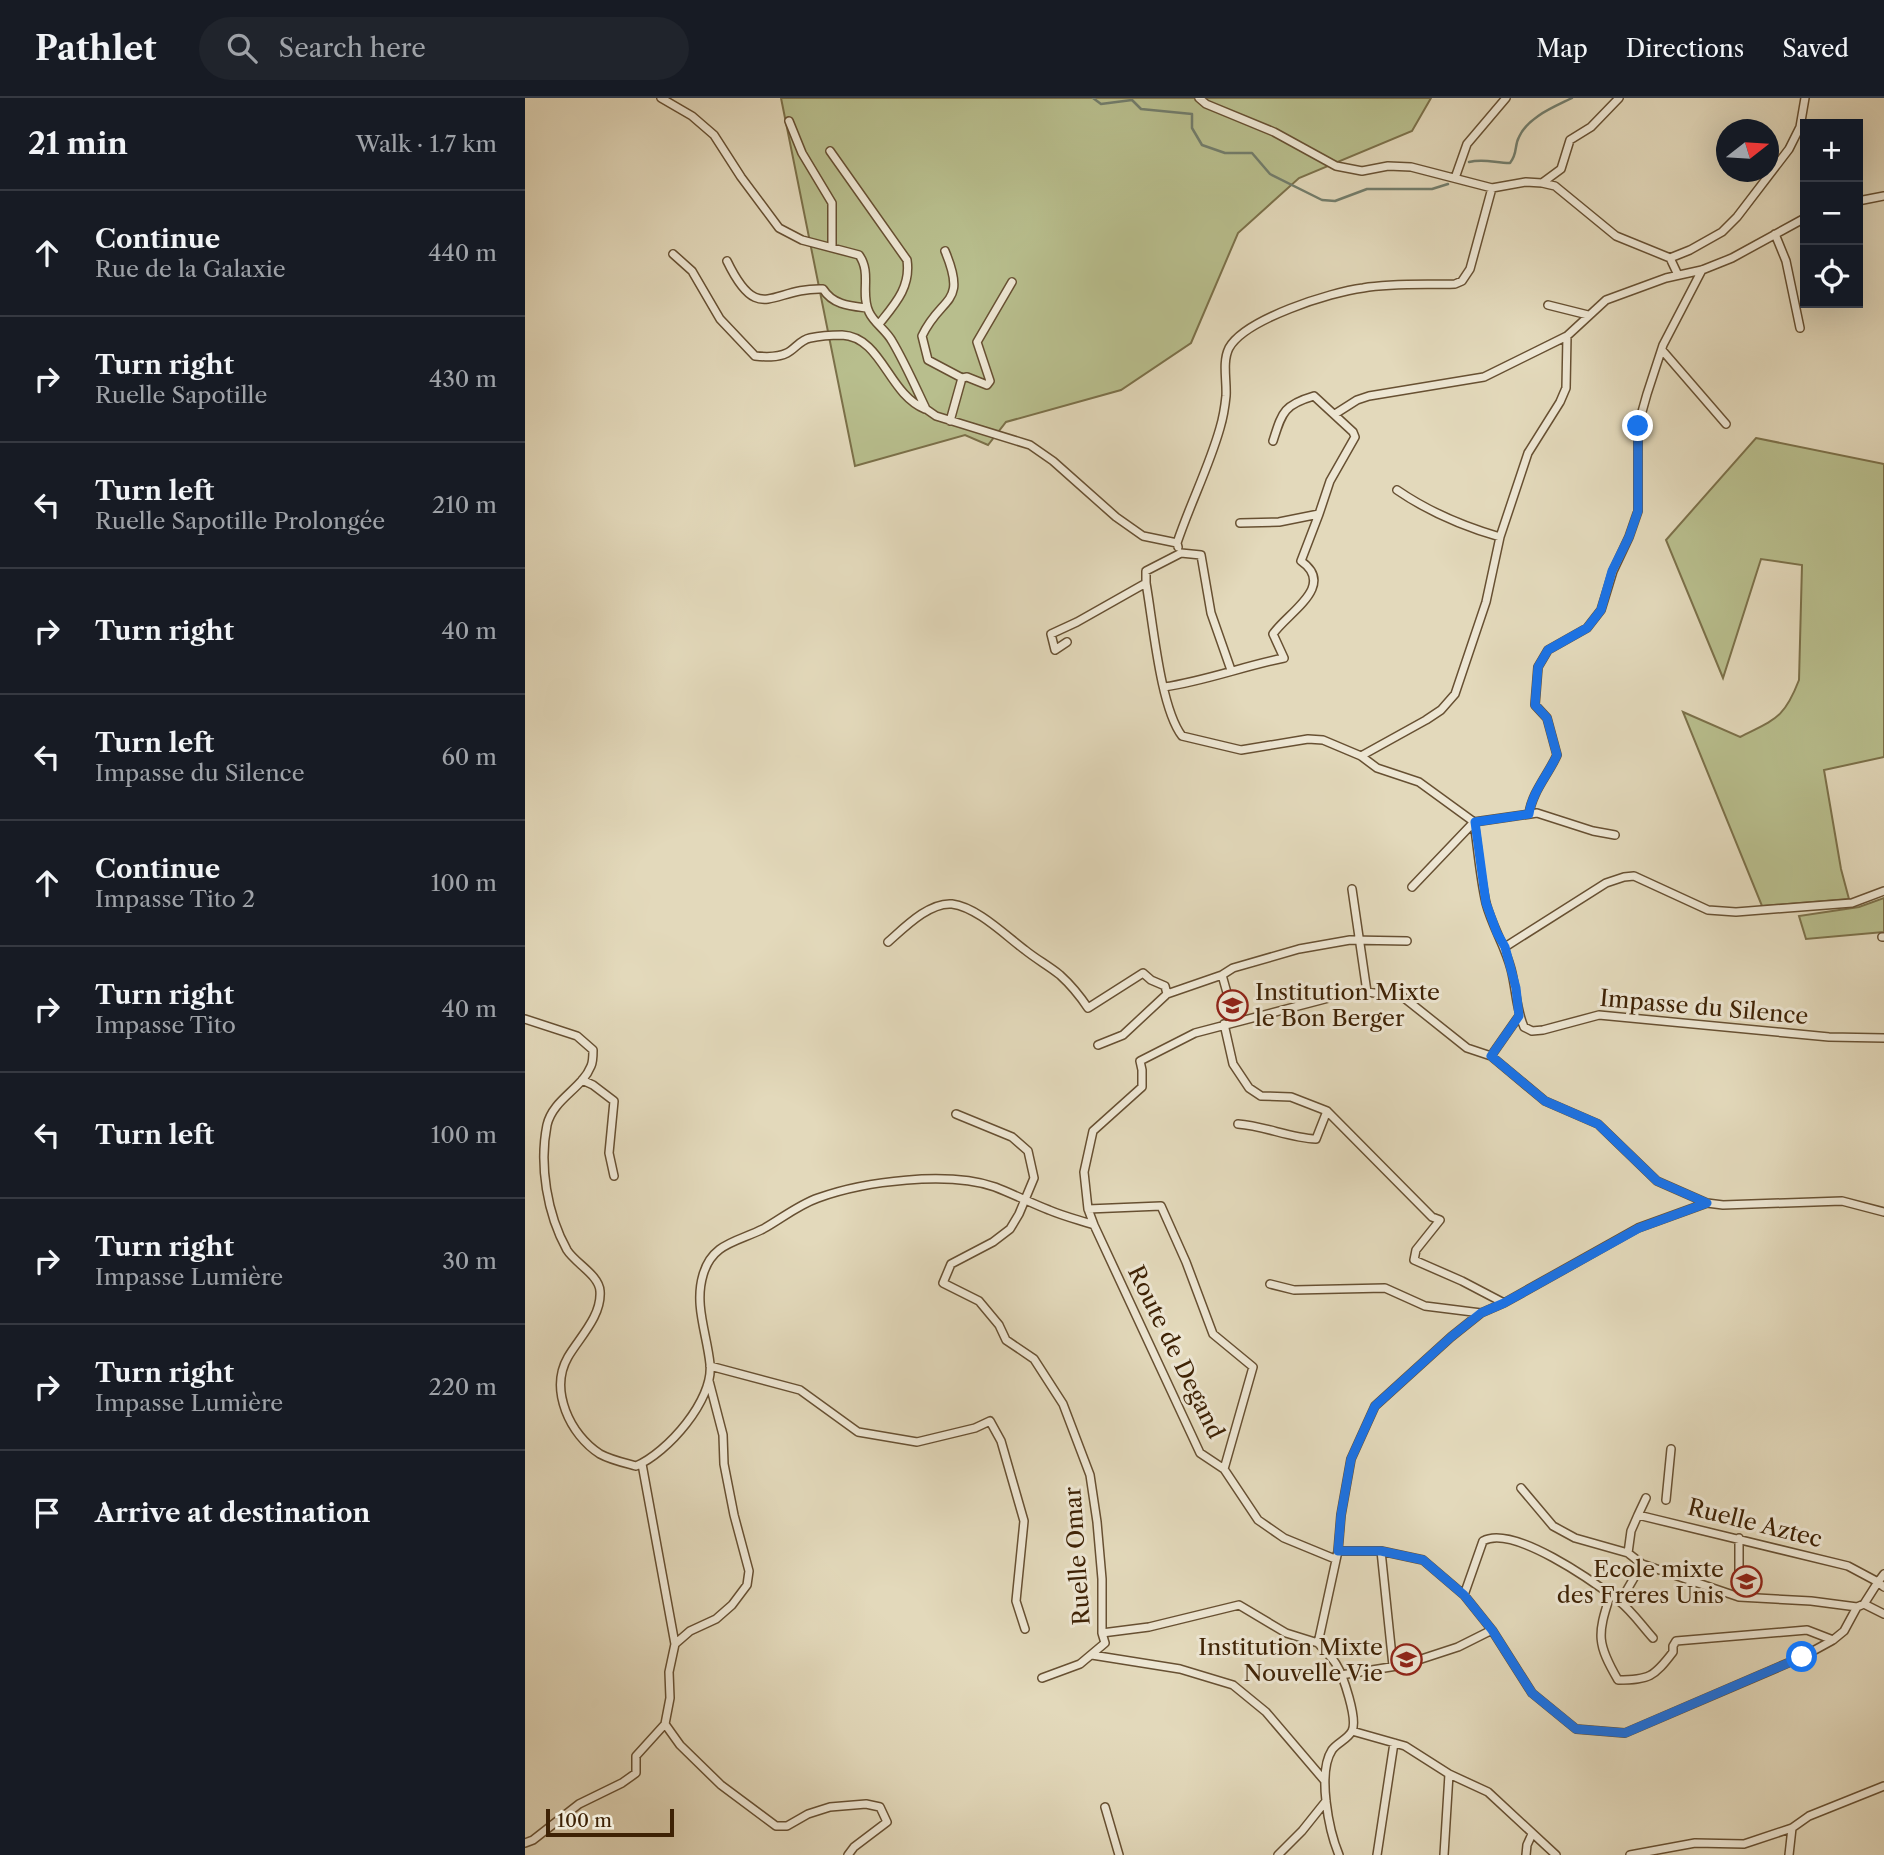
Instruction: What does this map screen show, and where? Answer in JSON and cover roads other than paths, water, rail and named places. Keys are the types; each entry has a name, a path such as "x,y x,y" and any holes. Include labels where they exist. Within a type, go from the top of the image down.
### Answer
{"street":[{"path":"661,98 691,116 714,135 779,228 802,240 859,255 865,262 867,308 891,339 926,409"},
{"path":"1199,98 1206,104 1274,132 1336,166 1362,171 1388,166 1411,167 1492,188 1526,182 1555,186 1616,236 1670,258 1678,275"},
{"path":"1455,178 1467,144 1506,98"},
{"path":"1542,183 1561,169 1570,140 1591,127 1619,98"},
{"path":"1670,258 1722,232 1737,217 1789,149 1800,127 1805,98"},
{"path":"789,121 802,153 832,203 832,248"},
{"path":"830,151 907,260 908,279 901,295 879,324"},
{"path":"1181,553 1177,543 1220,426 1226,396 1226,358 1238,337 1269,318 1304,303 1339,293 1366,287 1455,284 1462,281 1470,269 1492,188"},
{"path":"1863,200 1884,196"},
{"path":"1335,415 1357,400 1369,396 1484,377 1567,336 1606,300 1678,275 1703,270 1732,258 1800,221"},
{"path":"1775,234 1786,261 1800,328"},
{"path":"945,251 954,273 950,299 923,331 922,341 928,360 962,378 967,377 986,385 990,381 977,342 1012,282"},
{"path":"673,254 692,271 720,319 755,356 771,357 788,352 809,338 844,335 870,348 901,392 914,405 950,421 969,424 1030,444 1116,517 1143,536 1177,543"},
{"path":"727,261 738,282 747,293 758,300 765,301 786,294 823,289 833,300 848,306 867,308"},
{"path":"1529,814 1531,800 1557,755 1547,718 1535,705 1538,667 1548,650 1587,628 1601,610 1612,571 1638,511 1638,426 1662,350 1703,270"},
{"path":"1548,305 1588,315"},
{"path":"1361,757 1433,715 1455,694 1486,602 1500,537 1528,453 1566,388 1567,336"},
{"path":"1662,350 1726,424"},
{"path":"950,421 962,378"},
{"path":"1164,688 1284,658 1273,634 1296,611 1312,589 1315,581 1312,571 1301,561 1330,481 1355,437 1353,432 1314,397 1297,401 1284,409 1273,441"},
{"path":"1397,490 1421,507 1455,523 1500,537"},
{"path":"1240,523 1279,522 1319,514"},
{"path":"1231,670 1211,613 1201,555 1181,553 1146,571 1164,688 1177,730 1182,736 1241,750 1316,739 1361,757 1377,768 1419,782 1475,822 1486,903 1505,947 1516,988 1519,1016 1491,1056"},
{"path":"1067,642 1055,650 1051,634 1146,583"},
{"path":"1412,887 1475,822 1537,813 1593,831 1615,835"},
{"path":"1505,947 1606,883 1624,877 1634,876 1708,910 1736,912 1851,903 1884,891"},
{"path":"1352,889 1367,992"},
{"path":"888,943 922,915 937,907 951,904 964,908 1001,930 1025,951 1059,974 1089,1008 1143,973 1165,986 1167,994"},
{"path":"1098,1045 1123,1035 1167,994 1222,975 1233,968 1299,949 1350,940 1407,940"},
{"path":"1222,975 1235,1021"},
{"path":"1504,1303 1414,1260 1416,1250 1440,1220 1431,1217 1327,1111 1291,1097 1261,1096 1249,1088 1233,1063 1224,1024 1340,995 1367,992 1403,997 1467,1048 1491,1056 1545,1101 1598,1124 1657,1181 1707,1203 1723,1205 1842,1201 1884,1212"},
{"name":"Impasse du Silence","path":"1519,1016 1524,1027 1532,1031 1599,1015 1829,1037 1884,1038"},
{"path":"525,1019 577,1036 593,1050 592,1065 582,1080 561,1100 548,1123 544,1160 548,1194 568,1251 598,1283 600,1290 599,1302 583,1338 567,1358 560,1380 570,1425 600,1454 636,1466 642,1464 684,1427 697,1408 708,1379 710,1366 700,1306 703,1274 716,1249 763,1229 817,1198 851,1189 926,1178 957,1178 994,1187 1052,1212 1094,1225"},
{"name":"Route de Degand","path":"1224,1024 1195,1033 1140,1061 1142,1087 1093,1131 1084,1172 1088,1209 1200,1453 1224,1469 1258,1520 1284,1538 1336,1555"},
{"path":"582,1080 614,1101 609,1153 614,1176"},
{"path":"1238,1124 1316,1139 1327,1111"},
{"path":"956,1114 1012,1138 1028,1151 1034,1178 1025,1200"},
{"name":"Ruelle Omar","path":"1025,1200 1010,1229 993,1242 951,1264 943,1283 979,1301 999,1325 1006,1340 1034,1359 1063,1404 1090,1475 1102,1579 1102,1633 1105,1643 1080,1664 1042,1678"},
{"path":"1318,1643 1336,1555 1351,1459 1375,1406 1481,1313 1639,1228 1707,1203"},
{"path":"1088,1209 1161,1206 1213,1334 1253,1367 1224,1469"},
{"path":"1270,1284 1294,1290 1385,1288 1425,1306 1481,1313"},
{"path":"710,1366 800,1390 858,1432 917,1442 975,1429 990,1421 1001,1441 1024,1521 1016,1601 1025,1629"},
{"path":"675,1644 690,1632 716,1619 732,1605 747,1585 749,1571 724,1464 723,1435 708,1379"},
{"path":"1666,1500 1671,1449"},
{"path":"525,1843 533,1840 593,1795 622,1783 636,1773 636,1756 665,1724 670,1698 669,1672 675,1644 642,1464"},
{"path":"1521,1488 1553,1527 1575,1538 1628,1553 1642,1564 1739,1597 1860,1606 1884,1614"},
{"path":"1628,1553 1631,1531 1646,1498"},
{"name":"Ruelle Aztec","path":"1638,1515 1847,1566 1881,1584"},
{"path":"1464,1595 1483,1541 1490,1537 1520,1541 1562,1562 1620,1602 1653,1638"},
{"path":"1739,1538 1739,1597"},
{"path":"1336,1555 1381,1551 1423,1560 1464,1595 1492,1630 1532,1693 1576,1729 1625,1733 1802,1657 1833,1640 1845,1631 1860,1606 1881,1584 1884,1574"},
{"path":"1381,1551 1393,1666"},
{"path":"1620,1602 1642,1564"},
{"path":"1610,1596 1601,1623 1602,1654 1618,1680 1642,1680 1660,1670 1673,1652 1675,1642 1807,1630 1833,1640"},
{"path":"1102,1633 1149,1628 1239,1605 1286,1633 1318,1643 1336,1664 1353,1719 1352,1731 1331,1751 1324,1780 1332,1838 1339,1855"},
{"path":"1341,1675 1393,1666 1458,1647 1492,1630"},
{"path":"1092,1655 1180,1669 1233,1685 1266,1712 1324,1780"},
{"path":"665,1724 680,1745 721,1785 775,1826 787,1826 808,1814 830,1807 866,1804 880,1807 887,1822 854,1847 848,1855"},
{"path":"1352,1731 1405,1746 1449,1774 1488,1792 1556,1855"},
{"path":"1377,1855 1394,1743"},
{"path":"1444,1855 1449,1774"},
{"path":"1630,1855 1695,1843 1744,1844 1791,1828 1809,1816 1884,1786"},
{"path":"1277,1855 1302,1831 1326,1801"},
{"path":"1105,1807 1118,1855"},
{"path":"1787,1853 1791,1828"},
{"path":"1526,1855 1532,1834"}],"waterway":[{"path":"1093,98 1101,104 1132,100 1141,109 1192,114 1192,128 1202,145 1225,153 1252,153 1270,174 1322,200 1335,201 1367,189 1432,189 1448,184"},
{"path":"1469,162 1510,163 1523,130 1542,113 1572,98"}],"place":[{"name":"Institution Mixte le Bon Berger","path":"1232,1005"},
{"name":"Ecole mixte des Freres Unis","path":"1747,1582"},
{"name":"Institution Mixte Nouvelle Vie","path":"1406,1660"}]}
